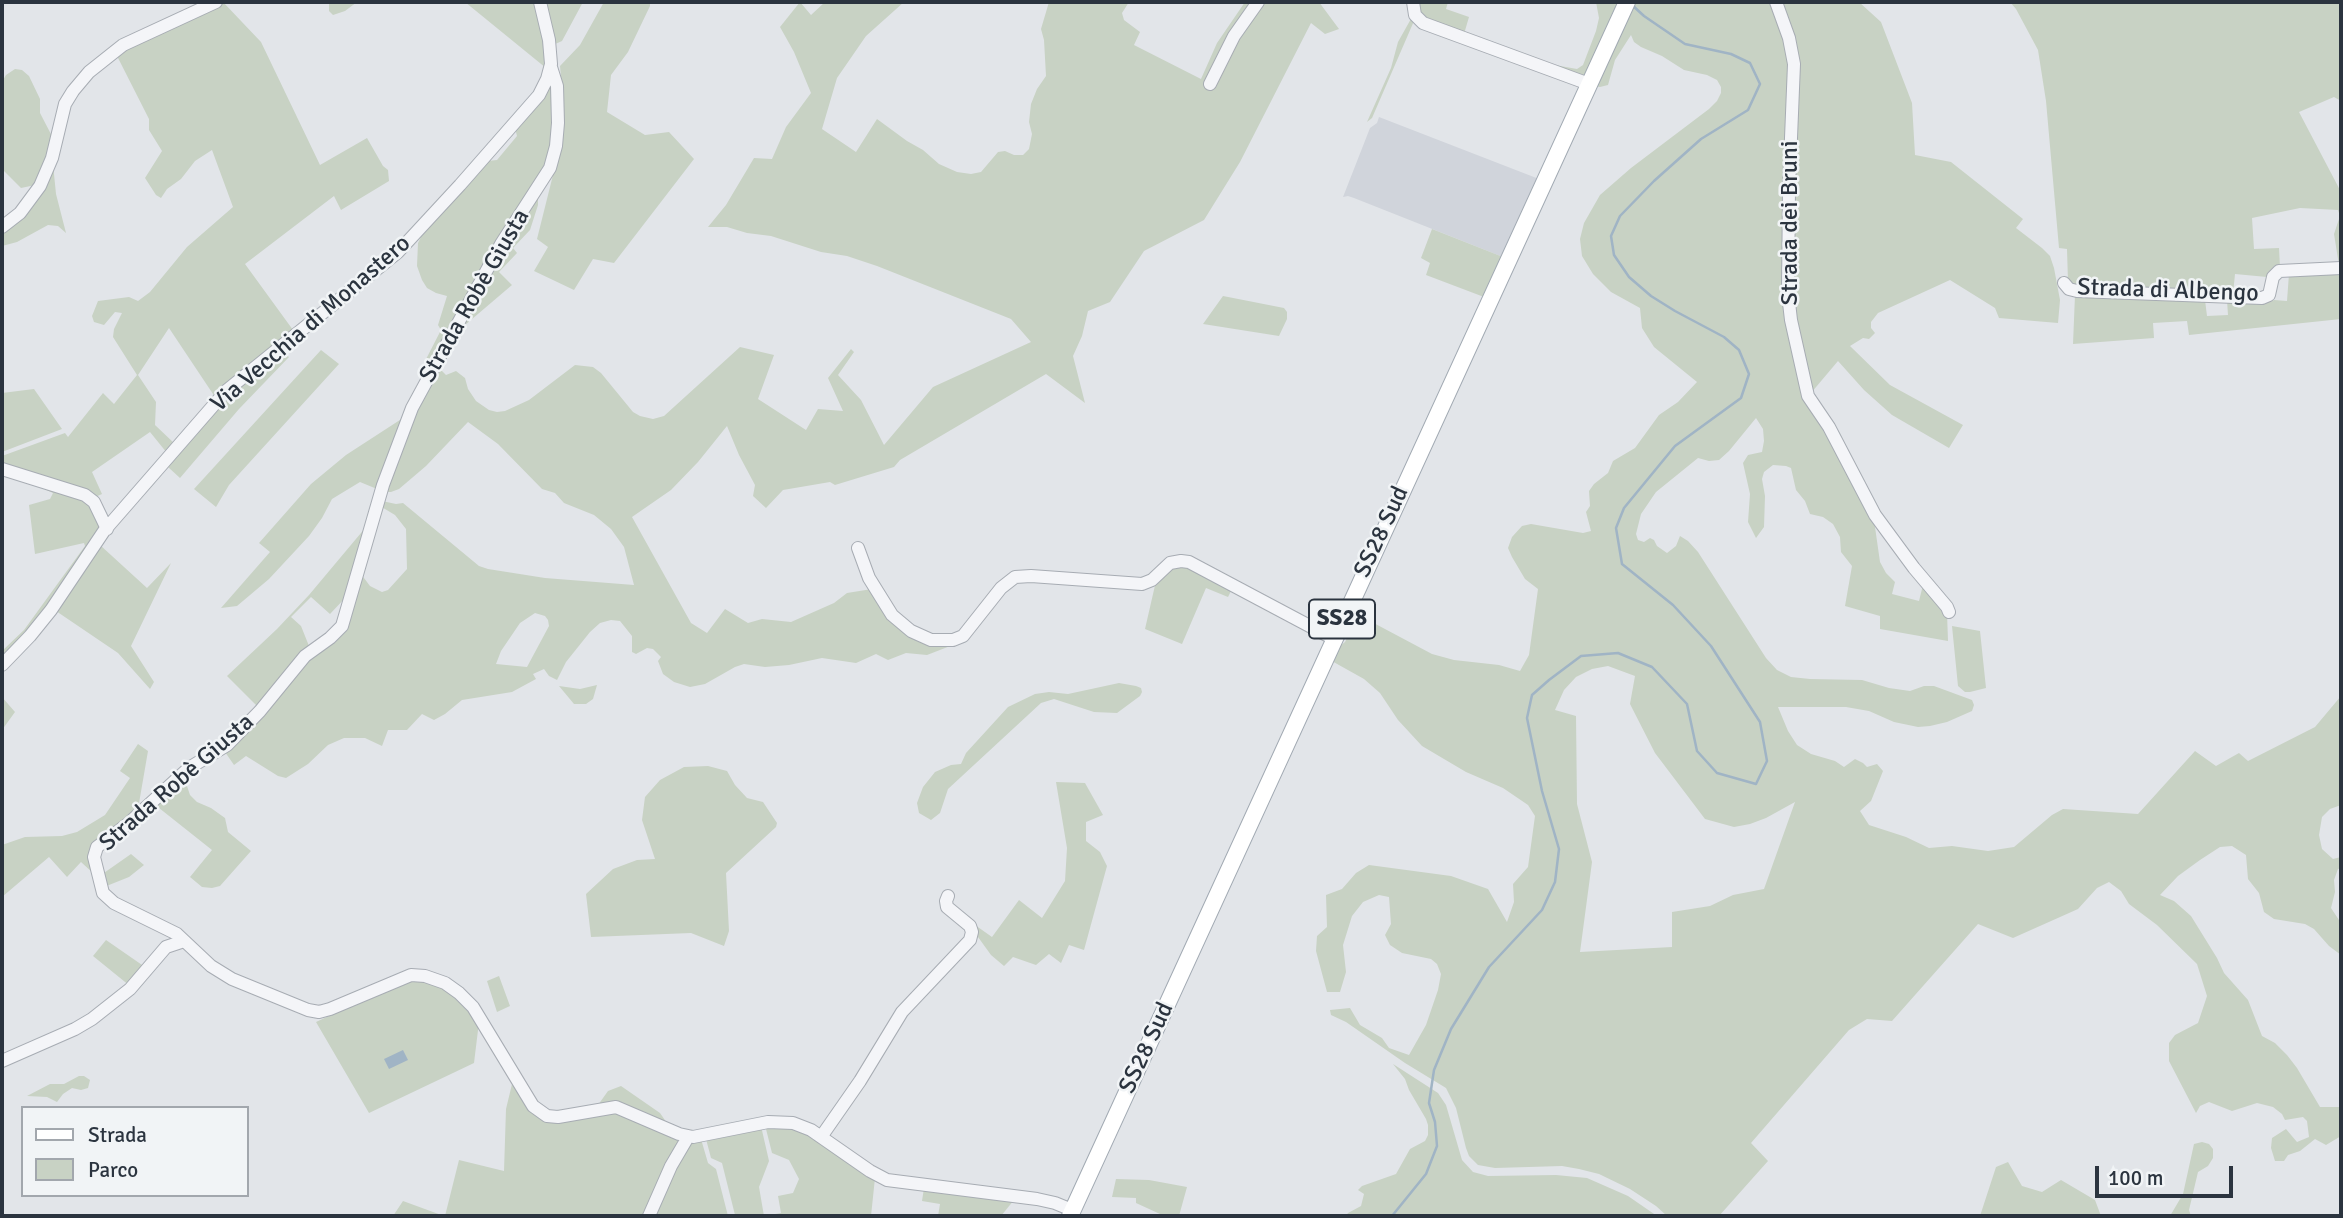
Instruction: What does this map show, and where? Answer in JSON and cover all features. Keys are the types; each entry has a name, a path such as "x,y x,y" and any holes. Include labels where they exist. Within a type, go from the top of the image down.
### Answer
{"main road":[{"name":"SS28 Sud","path":"1071,1213 1628,2"}],"street":[{"path":"2,227 20,213 40,187 52,158 65,104 76,86 92,69 122,44 216,2"},
{"path":"540,2 549,40 551,67"},
{"path":"1210,84 1234,36 1258,2"},
{"path":"1413,2 1415,15 1423,23 1589,84"},
{"name":"Strada dei Bruni","path":"1776,2 1791,45 1794,68 1788,294 1808,396 1831,432 1875,515 1949,612"},
{"name":"Via Vecchia di Monastero","path":"2,665 46,617 107,529 226,391 411,239 497,144 538,94 551,67"},
{"name":"Strada Robè Giusta","path":"551,67 556,82 558,123 550,168 501,244 412,408 383,485 340,629 305,656 260,711 227,745 189,768 129,823 95,849 94,854 105,896 167,929 211,966 232,979 292,1005 314,1011 330,1009 411,975 434,978 454,989 473,1007 533,1106 541,1114 555,1118 616,1107 688,1137"},
{"name":"Strada di Albengo","path":"2064,283 2069,289 2077,291 2263,298 2270,294 2273,277 2279,271 2341,268"},
{"path":"2,469 85,495 94,502 107,529"},
{"path":"858,548 869,578 892,615 911,631 931,640 953,640 962,636 1001,588 1016,577 1139,584 1150,581 1170,564 1181,561 1189,562 1334,639"},
{"path":"821,1137 860,1081 902,1012 970,940 970,926 947,907 948,896"},
{"path":"2,1061 92,1019 130,989 166,947 184,941"},
{"path":"649,1216 671,1166 688,1137 779,1122 805,1127 887,1180 1037,1199 1055,1203 1071,1213"}],"shaded area":[{"path":"1379,117 1539,179 1503,257 1354,198 1343,197 1370,128 1377,123"}],"green space":[{"path":"223,2 261,42 320,165 367,138 388,170 389,181 341,210 334,196 245,264 293,330 215,397 169,328 138,375 156,402 155,425 175,444 167,453 150,432 92,472 102,494 93,498 2,467 2,456 65,433 68,437 103,393 114,404 137,375 113,337 122,313 115,312 104,325 94,322 92,316 98,301 129,297 138,301 150,292 187,247 233,207 212,150 195,161 161,198 156,195 145,178 162,151 149,130 149,119 115,52"},
{"path":"329,2 357,2 345,11 333,15 329,11"},
{"path":"465,2 536,2 546,68"},
{"path":"544,2 583,2 562,41 553,45"},
{"path":"604,2 650,2 628,52 611,75 607,112 645,135 669,132 694,159 614,263 593,259 574,290 534,271 548,247 537,239 554,171 562,87 560,66 580,45"},
{"path":"800,2 811,15 825,2 904,2 866,36 837,78 822,129 856,152 877,119 939,164 957,172 971,174 981,172 998,152 1023,155 1029,149 1032,134 1029,122 1031,104 1046,76 1041,29 1049,2 1129,2 1122,13 1124,20 1140,32 1134,45 1201,79 1217,43 1245,2 1252,2 1224,62 1263,2 1319,2 1339,29 1325,34 1311,23 1240,162 1204,220 1144,251 1110,302 1088,311 1082,336 1073,356 1085,403 1046,374 900,460 894,467 835,485 830,482 783,490 766,508 753,496 755,485 727,426 671,490 632,517 691,623 707,633 725,609 748,623 762,619 791,622 834,603 847,593 872,589 901,627 958,643 927,655 906,653 888,660 876,654 856,663 822,658 765,667 744,664 705,684 690,687 674,682 663,674 658,661 661,657 653,649 647,648 636,654 632,652 632,636 620,621 611,620 600,623 590,632 566,662 557,680 549,676 544,669 533,674 536,679 512,692 462,700 434,720 422,714 407,730 388,730 382,746 365,738 344,738 328,745 308,764 286,778 278,776 246,756 234,765 225,752 302,666 335,640 361,574 370,586 382,592 388,590 407,569 406,529 395,515 380,506 382,501 403,503 479,566 488,569 545,578 634,585 624,547 611,529 594,515 564,503 555,493 542,489 498,444 468,422 426,466 399,489 385,492 416,409 438,367 446,375 456,371 465,378 476,401 497,412 529,400 575,365 593,367 633,412 653,419 664,416 740,347 774,355 758,399 806,430 818,409 843,411 828,378 851,349 854,352 838,375 861,400 884,445 933,387 1031,342 1011,319 877,266 771,236 727,227 708,227 726,205 754,158 772,159 786,127 811,93 780,27","holes":["535,613 545,616 549,626 527,667 496,664 501,651 520,623"]},
{"path":"1417,2 1448,2 1446,9 1469,17 1464,34 1428,21 1419,14"},
{"path":"1596,2 1621,2 1585,75 1581,77 1549,64 1577,69 1583,65 1599,18"},
{"path":"1635,2 1773,2 1790,54 1786,311 1822,422 1874,520 1880,562 1895,582 1892,594 1919,601 1923,585 1947,613 1948,641 1880,629 1880,616 1845,606 1852,566 1841,552 1840,537 1833,524 1823,517 1810,514 1805,501 1796,490 1791,468 1773,465 1764,472 1764,527 1756,538 1748,522 1750,494 1743,463 1748,455 1762,452 1763,429 1756,418 1719,460 1698,458 1656,492 1641,514 1636,534 1638,540 1644,542 1650,538 1654,540 1657,546 1667,553 1676,546 1680,536 1688,541 1698,552 1766,658 1777,670 1791,677 1862,680 1910,691 1934,686 1972,700 1972,711 1947,722 1918,727 1894,722 1869,711 1846,707 1778,707 1797,745 1811,754 1835,761 1844,767 1855,759 1867,767 1877,764 1883,771 1871,801 1860,811 1869,825 1929,848 1952,846 1988,851 2014,847 2063,809 2138,814 2195,751 2216,766 2239,753 2248,761 2315,727 2341,696 2341,805 2330,809 2322,817 2319,835 2322,849 2333,859 2341,857 2341,868 2334,880 2335,892 2331,908 2341,923 2341,955 2314,929 2305,924 2274,919 2264,912 2259,893 2248,879 2246,855 2232,846 2220,847 2200,860 2178,876 2160,895 2174,901 2191,916 2224,973 2248,1000 2262,1036 2275,1043 2287,1055 2320,1107 2341,1107 2341,1136 2326,1145 2315,1139 2300,1151 2288,1155 2284,1161 2275,1161 2271,1148 2272,1138 2286,1129 2297,1142 2309,1137 2307,1121 2303,1117 2285,1120 2273,1107 2257,1103 2232,1111 2209,1102 2200,1106 2196,1113 2169,1061 2169,1043 2175,1035 2198,1023 2207,996 2197,964 2157,925 2129,904 2121,891 2109,882 2097,888 2078,909 2013,938 1978,924 1892,1021 1867,1019 1849,1030 1751,1143 1768,1161 1719,1216 1667,1216 1630,1189 1599,1174 1579,1169 1562,1166 1495,1168 1478,1165 1469,1156 1456,1108 1446,1088 1346,1022 1331,1015 1330,1010 1350,1008 1360,1025 1382,1038 1389,1048 1409,1055 1426,1025 1441,974 1437,964 1431,959 1402,953 1390,945 1385,935 1391,924 1389,897 1379,895 1363,902 1352,916 1343,945 1346,972 1340,992 1327,992 1316,951 1317,936 1327,927 1326,895 1342,889 1356,873 1369,865 1451,876 1488,889 1507,922 1514,902 1513,884 1528,867 1535,816 1528,805 1503,788 1466,772 1422,746 1398,720 1380,693 1364,679 1330,660 1349,634 1348,621 1353,612 1432,654 1520,671 1529,655 1538,589 1525,579 1512,557 1508,548 1512,537 1522,526 1531,524 1583,533 1591,531 1586,512 1590,506 1589,491 1608,473 1613,461 1635,448 1659,415 1678,402 1697,382 1654,347 1642,328 1640,308 1611,292 1593,274 1582,256 1580,239 1584,223 1600,195 1709,109 1717,101 1721,87 1717,80 1707,75 1684,70 1641,47 1634,42 1631,35 1615,60 1608,85 1595,86","holes":["1608,666 1635,676 1630,704 1655,753 1705,819 1734,827 1750,824 1795,802 1764,889 1733,895 1710,906 1672,912 1672,947 1580,952 1592,862 1577,804 1576,716 1555,710 1564,690 1576,677 1592,669"]},
{"path":"1780,2 1859,2 1881,22 1912,103 1915,155 1951,162 2023,219 2016,228 2050,256 2060,300 2058,323 1999,318 1995,308 1950,280 1878,313 1871,322 1875,333 1869,339 1863,338 1850,346 1890,385 1963,425 1949,448 1892,415 1864,390 1838,361 1811,393 1791,287 1798,83"},
{"path":"2010,2 2341,2 2341,101 2334,97 2299,112 2341,192 2341,265 2334,234 2340,216 2338,210 2300,208 2252,218 2254,249 2279,248 2280,267 2267,277 2235,274 2233,294 2080,287 2068,282 2067,249 2059,248 2046,101 2038,50"},
{"path":"1412,17 1414,21 1372,118 1367,122 1391,68 1398,42"},
{"path":"15,69 22,70 29,76 40,99 40,113 54,140 40,184 21,188 2,169 2,82 6,75"},
{"path":"552,79 555,122 546,167 426,372 422,367 441,330 438,325 447,296 427,288 422,280 417,266 418,243 422,235 488,161 497,160 517,136 515,128"},
{"path":"53,164 56,194 66,233 58,226 48,225 17,242 2,246 2,230"},
{"path":"538,196 530,230 513,248 517,253 499,272 512,285 458,331 509,239"},
{"path":"1432,229 1503,257 1484,297 1426,275 1430,263 1421,258"},
{"path":"2341,272 2341,319 2189,335 2187,321 2153,323 2154,338 2073,344 2075,295 2205,300 2207,316 2228,315 2227,300 2287,301 2289,274"},
{"path":"1223,296 1284,308 1287,319 1279,336 1203,324"},
{"path":"321,350 339,364 229,485 216,507 194,489"},
{"path":"282,352 289,357 239,409 180,478 168,467 224,400"},
{"path":"34,389 62,429 2,452 2,393"},
{"path":"403,418 377,489 360,482 332,499 309,536 269,579 237,606 221,608 270,552 259,543 311,484 346,455"},
{"path":"42,488 87,498 101,525 36,621 2,659 2,651 24,630 85,546 84,543 35,554 29,505 50,499 53,493"},
{"path":"366,527 346,597 330,614 311,597 291,617 301,626 309,646 258,707 227,676 309,595"},
{"path":"100,545 147,588 171,563 131,646 154,682 150,689 118,653 56,611"},
{"path":"1181,564 1232,589 1228,597 1206,588 1182,644 1145,629 1156,581 1170,567"},
{"path":"1952,626 1980,631 1986,688 1965,692 1958,686"},
{"path":"1119,683 1136,686 1141,688 1142,692 1117,713 1094,712 1054,699 1041,703 948,789 940,813 931,820 919,813 917,803 923,787 935,772 961,764 966,753 1008,707 1035,694 1068,694"},
{"path":"597,685 593,699 586,704 574,704 559,686 580,689"},
{"path":"2,697 15,712 2,730"},
{"path":"138,744 148,751 138,809 99,840 94,874 81,862 67,877 49,857 2,897 2,845 25,837 62,836 77,832 105,815 130,778 120,771"},
{"path":"708,766 727,771 747,798 763,802 777,823 776,827 726,873 729,931 724,946 691,933 591,937 586,894 613,869 637,860 655,859 642,820 645,797 660,780 684,767"},
{"path":"184,777 190,795 225,818 228,832 251,851 220,886 202,887 190,877 212,850 154,804"},
{"path":"1056,782 1085,783 1103,815 1086,822 1086,841 1100,852 1107,866 1084,950 1069,945 1061,963 1049,954 1036,965 1013,957 1004,966 991,955 978,937 975,925 992,937 1019,900 1042,918 1065,881 1067,848"},
{"path":"131,854 144,865 129,877 104,887 101,875"},
{"path":"106,940 145,967 130,986 93,956"},
{"path":"499,976 510,1006 497,1012 487,981"},
{"path":"426,980 455,994 479,1022 474,1063 369,1113 316,1022 404,981"},
{"path":"1393,1064 1438,1093 1446,1105 1462,1160 1473,1172 1488,1176 1556,1175 1587,1178 1628,1196 1657,1216 1346,1216 1361,1206 1364,1194 1358,1190 1362,1186 1396,1174 1410,1149 1425,1141 1428,1135 1426,1119 1405,1079"},
{"path":"79,1076 90,1080 88,1088 72,1088 57,1102 47,1097 27,1096 50,1084 64,1084"},
{"path":"513,1080 534,1112 612,1109 684,1139 647,1216 445,1216 459,1160 504,1171 506,1109"},
{"path":"621,1086 660,1113 669,1126 598,1105 608,1091"},
{"path":"765,1125 799,1128 875,1178 871,1216 764,1216 781,1213 778,1196 793,1193 799,1179 789,1160 772,1153"},
{"path":"761,1126 769,1161 759,1187 764,1216 732,1216 735,1215 722,1163 711,1158 706,1139"},
{"path":"701,1139 708,1163 716,1169 728,1216 652,1216 689,1140"},
{"path":"2202,1142 2213,1149 2213,1158 2208,1166 2198,1172 2189,1210 2191,1216 2170,1216 2183,1194 2194,1144"},
{"path":"2008,1162 2022,1186 2042,1192 2061,1180 2095,1200 2101,1216 1980,1216 1996,1167"},
{"path":"1116,1179 1149,1180 1187,1187 1179,1216 1160,1214 1136,1203 1136,1198 1112,1197"},
{"path":"924,1188 1014,1200 1001,1216 938,1216 940,1204 922,1201"},
{"path":"403,1201 444,1216 393,1216"}],"water":[{"path":"403,1050 408,1060 389,1069 384,1059"}],"waterway":[{"path":"1392,1216 1426,1174 1437,1146 1435,1122 1429,1103 1434,1070 1451,1029 1489,967 1542,910 1555,882 1559,849 1542,791 1527,718 1532,695 1581,656 1618,653 1652,667 1687,704 1697,751 1717,773 1756,784 1767,761 1760,722 1711,646 1673,605 1622,564 1616,528 1624,508 1675,446 1741,398 1749,374 1739,350 1724,337 1651,296 1629,277 1614,255 1611,236 1620,216 1654,181 1701,139 1748,110 1760,84 1750,63 1731,54 1685,44 1631,4"}]}
